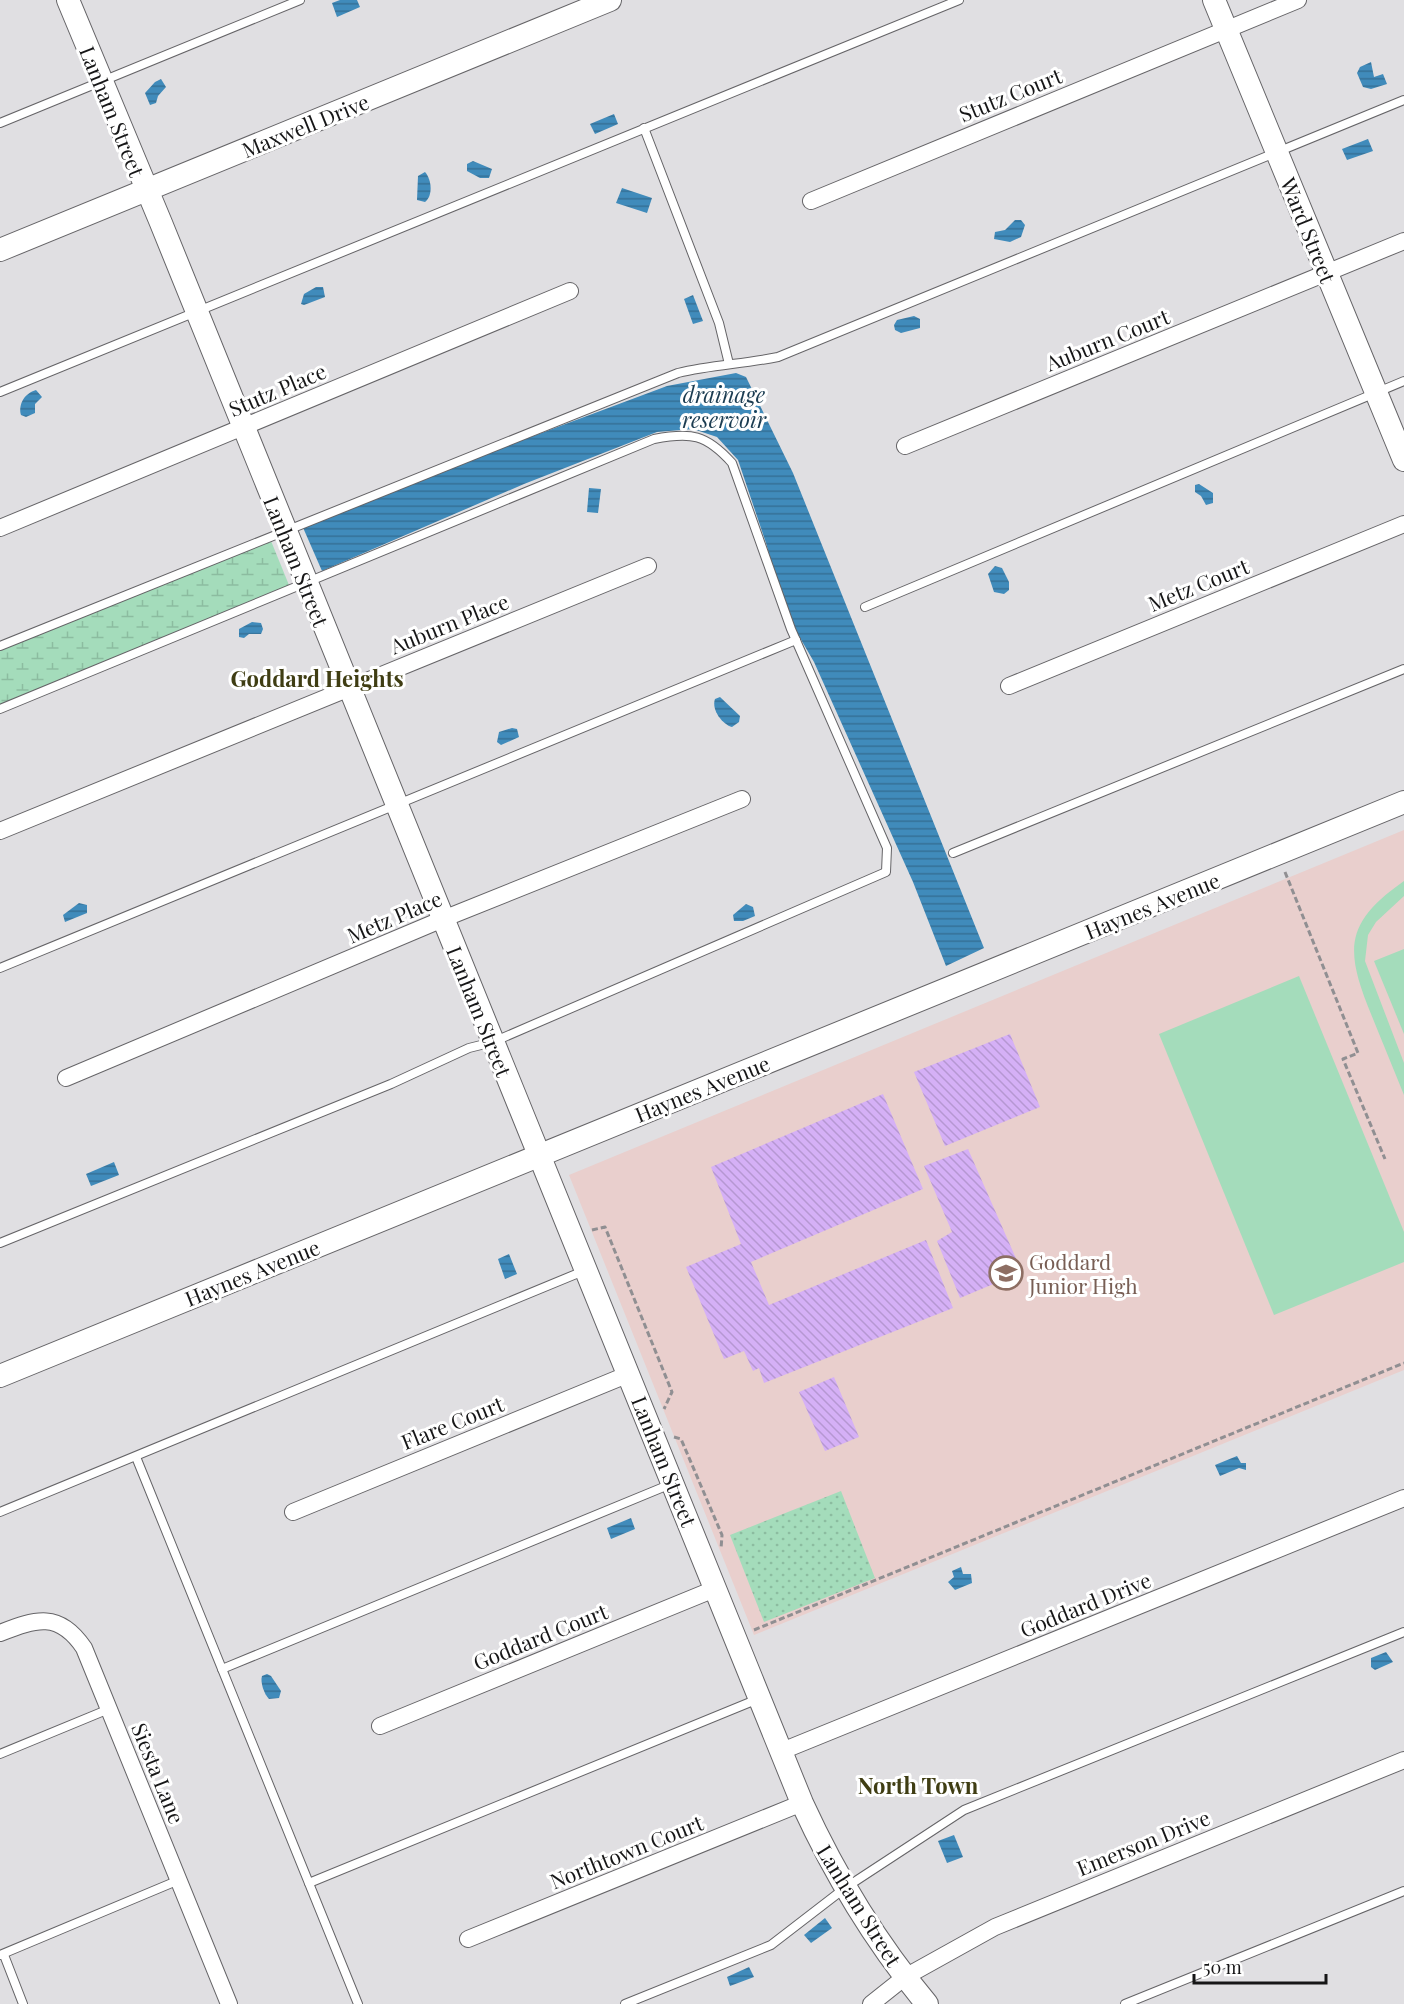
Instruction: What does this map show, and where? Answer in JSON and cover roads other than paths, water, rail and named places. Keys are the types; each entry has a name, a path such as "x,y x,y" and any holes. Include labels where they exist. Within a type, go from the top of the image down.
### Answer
{"street":[{"name":"Lanham Street","path":"68,0 717,1588 802,1803 823,1850 845,1888 905,1977 927,2004"},
{"name":"Maxwell Drive","path":"0,250 610,0"},
{"name":"Ward Street","path":"1214,0 1404,460"},
{"name":"Stutz Court","path":"812,201 1298,0"},
{"name":"Auburn Court","path":"905,446 1404,241"},
{"name":"Stutz Place","path":"0,528 570,291"},
{"name":"Metz Court","path":"1009,686 1404,524"},
{"name":"Auburn Place","path":"0,831 648,566"},
{"name":"Metz Place","path":"66,1078 443,919 742,799"},
{"name":"Haynes Avenue","path":"0,1376 1404,802"},
{"name":"Flare Court","path":"293,1512 629,1374"},
{"name":"Goddard Drive","path":"782,1751 1404,1498"},
{"name":"Goddard Court","path":"380,1726 717,1588"},
{"name":"Siesta Lane","path":"0,1634 31,1621 54,1622 64,1627 84,1648 227,2003"},
{"name":"Emerson Drive","path":"871,2004 905,1977 1011,1920 1404,1760"},
{"name":"Northtown Court","path":"468,1940 802,1803"}],"lane":[{"path":"0,123 300,0"},
{"path":"0,392 959,0"},
{"path":"0,646 678,373 712,364 745,364 778,357 1404,100"},
{"path":"644,129 719,323 729,364"},
{"path":"865,607 1404,381"},
{"path":"0,709 654,439 674,435 695,436 716,445 732,463 796,640 887,848 886,872 493,1042 469,1047 391,1084 0,1243"},
{"path":"0,968 796,640"},
{"path":"953,853 1404,669"},
{"path":"0,1512 586,1270"},
{"path":"136,1457 358,2004"},
{"path":"222,1669 674,1483"},
{"path":"625,2004 771,1946 845,1888 964,1810 1404,1632"},
{"path":"309,1883 761,1698"},
{"path":"0,1754 109,1709"},
{"path":"23,2004 2,1955 179,1880"},
{"path":"1125,2004 1404,1891"}],"water":[{"path":"340,0 357,0 360,7 337,17 332,3"},
{"path":"1371,62 1374,77 1383,74 1387,84 1371,89 1363,87 1357,73 1360,67"},
{"path":"161,79 166,87 158,96 156,103 150,105 145,93"},
{"path":"614,114 618,124 595,134 590,124"},
{"path":"1368,139 1373,151 1347,160 1342,149"},
{"path":"473,161 492,169 489,178 480,178 467,171 467,164"},
{"path":"425,172 431,188 425,202 417,200 418,176"},
{"path":"622,188 652,198 647,213 616,203"},
{"path":"1015,220 1021,220 1025,225 1021,237 1010,242 994,239 995,232 1005,230"},
{"path":"316,287 323,287 325,297 301,304 304,294"},
{"path":"693,295 703,321 693,324 684,299"},
{"path":"914,316 920,319 920,328 901,333 895,330 894,325 897,320"},
{"name":"drainage reservoir","path":"736,373 746,377 793,473 984,948 946,966 913,882 814,662 785,612 766,543 738,460 717,437 693,429 657,432 524,484 322,571 301,523 667,386"},
{"path":"36,390 42,397 35,404 35,413 26,417 21,415 23,400"},
{"path":"1199,484 1213,493 1213,503 1206,505 1201,496 1195,492 1195,485"},
{"path":"589,488 601,489 598,513 587,512"},
{"path":"995,566 1002,568 1009,582 1009,590 1004,594 994,592 988,574"},
{"path":"252,622 261,623 263,629 261,634 239,637 239,629"},
{"path":"720,697 740,716 739,722 732,727 716,712 715,699"},
{"path":"512,728 517,729 519,737 501,745 497,742 499,732"},
{"path":"79,903 87,905 87,913 65,922 63,915"},
{"path":"746,904 753,907 755,916 743,921 734,921 733,915"},
{"path":"114,1162 119,1175 91,1186 86,1174"},
{"path":"509,1254 517,1274 505,1279 498,1259"},
{"path":"1237,1456 1241,1463 1246,1463 1246,1470 1239,1468 1220,1476 1215,1465"},
{"path":"631,1518 635,1529 611,1539 607,1528"},
{"path":"961,1567 963,1574 971,1574 972,1583 955,1590 948,1582 954,1577 952,1571"},
{"path":"1386,1652 1393,1662 1375,1670 1371,1667 1371,1658"},
{"path":"267,1674 271,1676 281,1691 279,1698 269,1699 266,1694 262,1685 262,1676"},
{"path":"954,1835 963,1857 947,1863 938,1841"},
{"path":"825,1918 832,1928 811,1943 804,1935"},
{"path":"749,1967 754,1977 730,1986 727,1977"}],"place":[{"name":"Goddard Junior High","path":"1006,1273"}],"district":[{"name":"Goddard Heights","path":"317,678"},
{"name":"North Town","path":"918,1785"}]}
